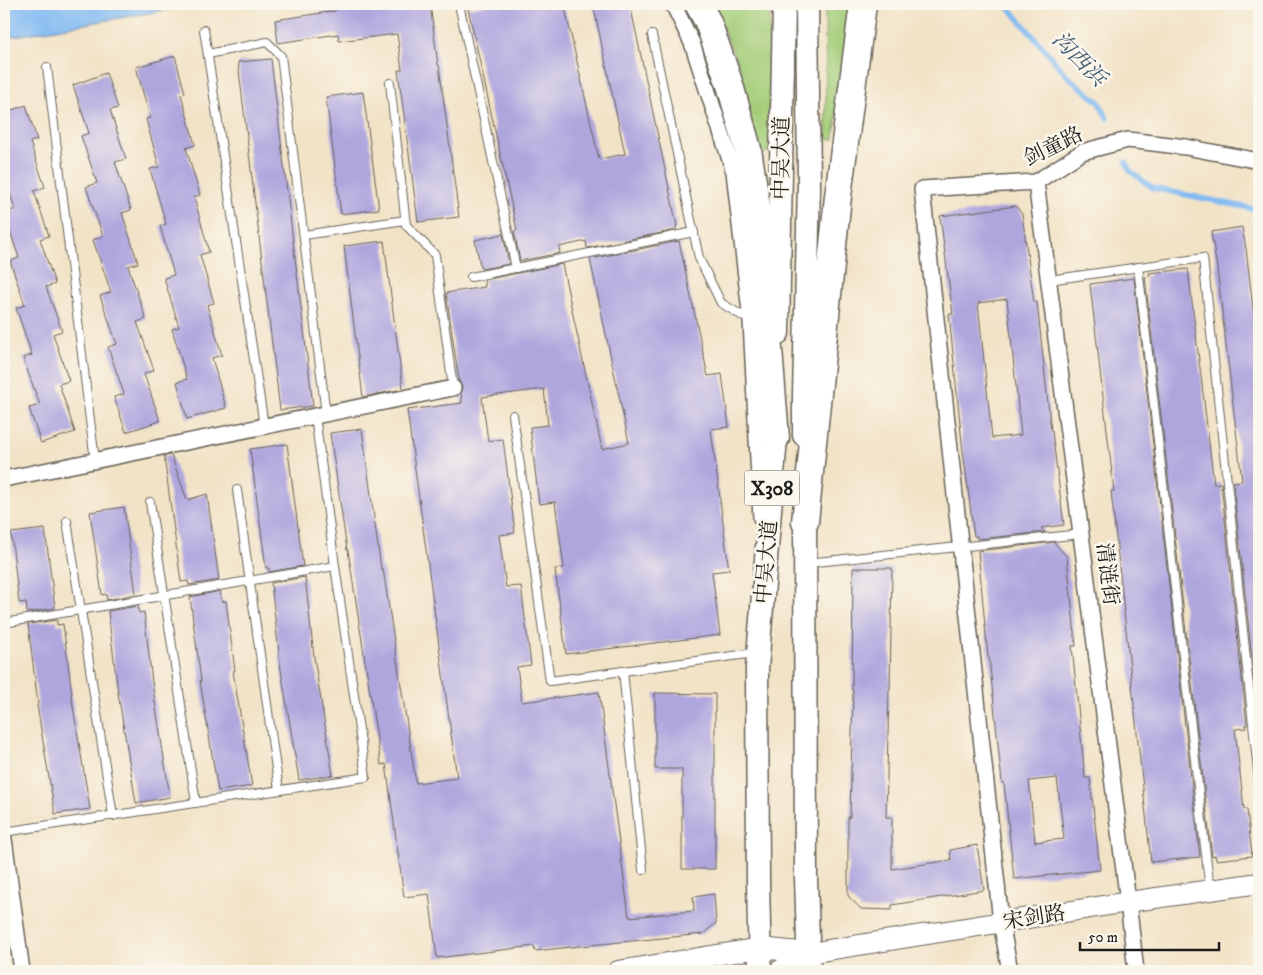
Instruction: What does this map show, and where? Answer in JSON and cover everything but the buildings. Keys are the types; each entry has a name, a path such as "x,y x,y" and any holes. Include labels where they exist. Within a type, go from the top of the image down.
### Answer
{"highway":[{"path":"698,4 708,22 730,85 748,149 763,273 776,438"},
{"path":"806,522 838,196 863,4"}],"main road":[{"name":"中吴大道","path":"760,971 757,668 776,438 784,4"},
{"name":"中吴大道","path":"807,4 809,185 804,396 806,868 809,962"},
{"name":"宋剑路","path":"809,962 1001,922 1259,883"},
{"path":"618,971 760,948 809,962"},
{"path":"779,971 809,962"}],"street":[{"path":"673,4 692,43 734,172 751,321 764,580"},
{"name":"剑童路","path":"960,546 922,189 1036,182 1082,152 1128,140 1186,147 1259,161"},
{"name":"清涟街","path":"1036,182 1136,971"},
{"path":"4,479 453,388"},
{"path":"960,546 1001,922 1010,971"},
{"path":"4,839 22,971"}],"lane":[{"path":"459,4 516,268"},
{"path":"204,30 264,426"},
{"path":"652,35 699,258 720,303 751,321"},
{"path":"4,832 366,777 335,566 304,235 281,56 266,42 208,54"},
{"path":"47,67 95,461"},
{"path":"390,83 406,225 435,255 453,388"},
{"path":"304,235 406,220"},
{"path":"470,277 694,232"},
{"path":"1049,280 1203,258 1259,780"},
{"path":"1138,267 1210,890"},
{"path":"513,415 550,681 758,653"},
{"path":"237,490 279,790"},
{"path":"150,502 196,803"},
{"path":"67,521 113,816"},
{"path":"806,563 1081,534"},
{"path":"4,623 335,566"},
{"path":"623,671 643,870"}],"green space":[{"path":"712,4 770,4 769,152 759,153 740,68"},
{"path":"825,4 851,4 834,139 826,139"}],"water":[{"path":"4,4 201,4 4,38"}],"waterway":[{"name":"沟西浜","path":"1006,4 1067,76 1099,102 1107,118"},
{"name":"沟西浜","path":"1126,162 1130,171 1153,188 1259,210"}]}
